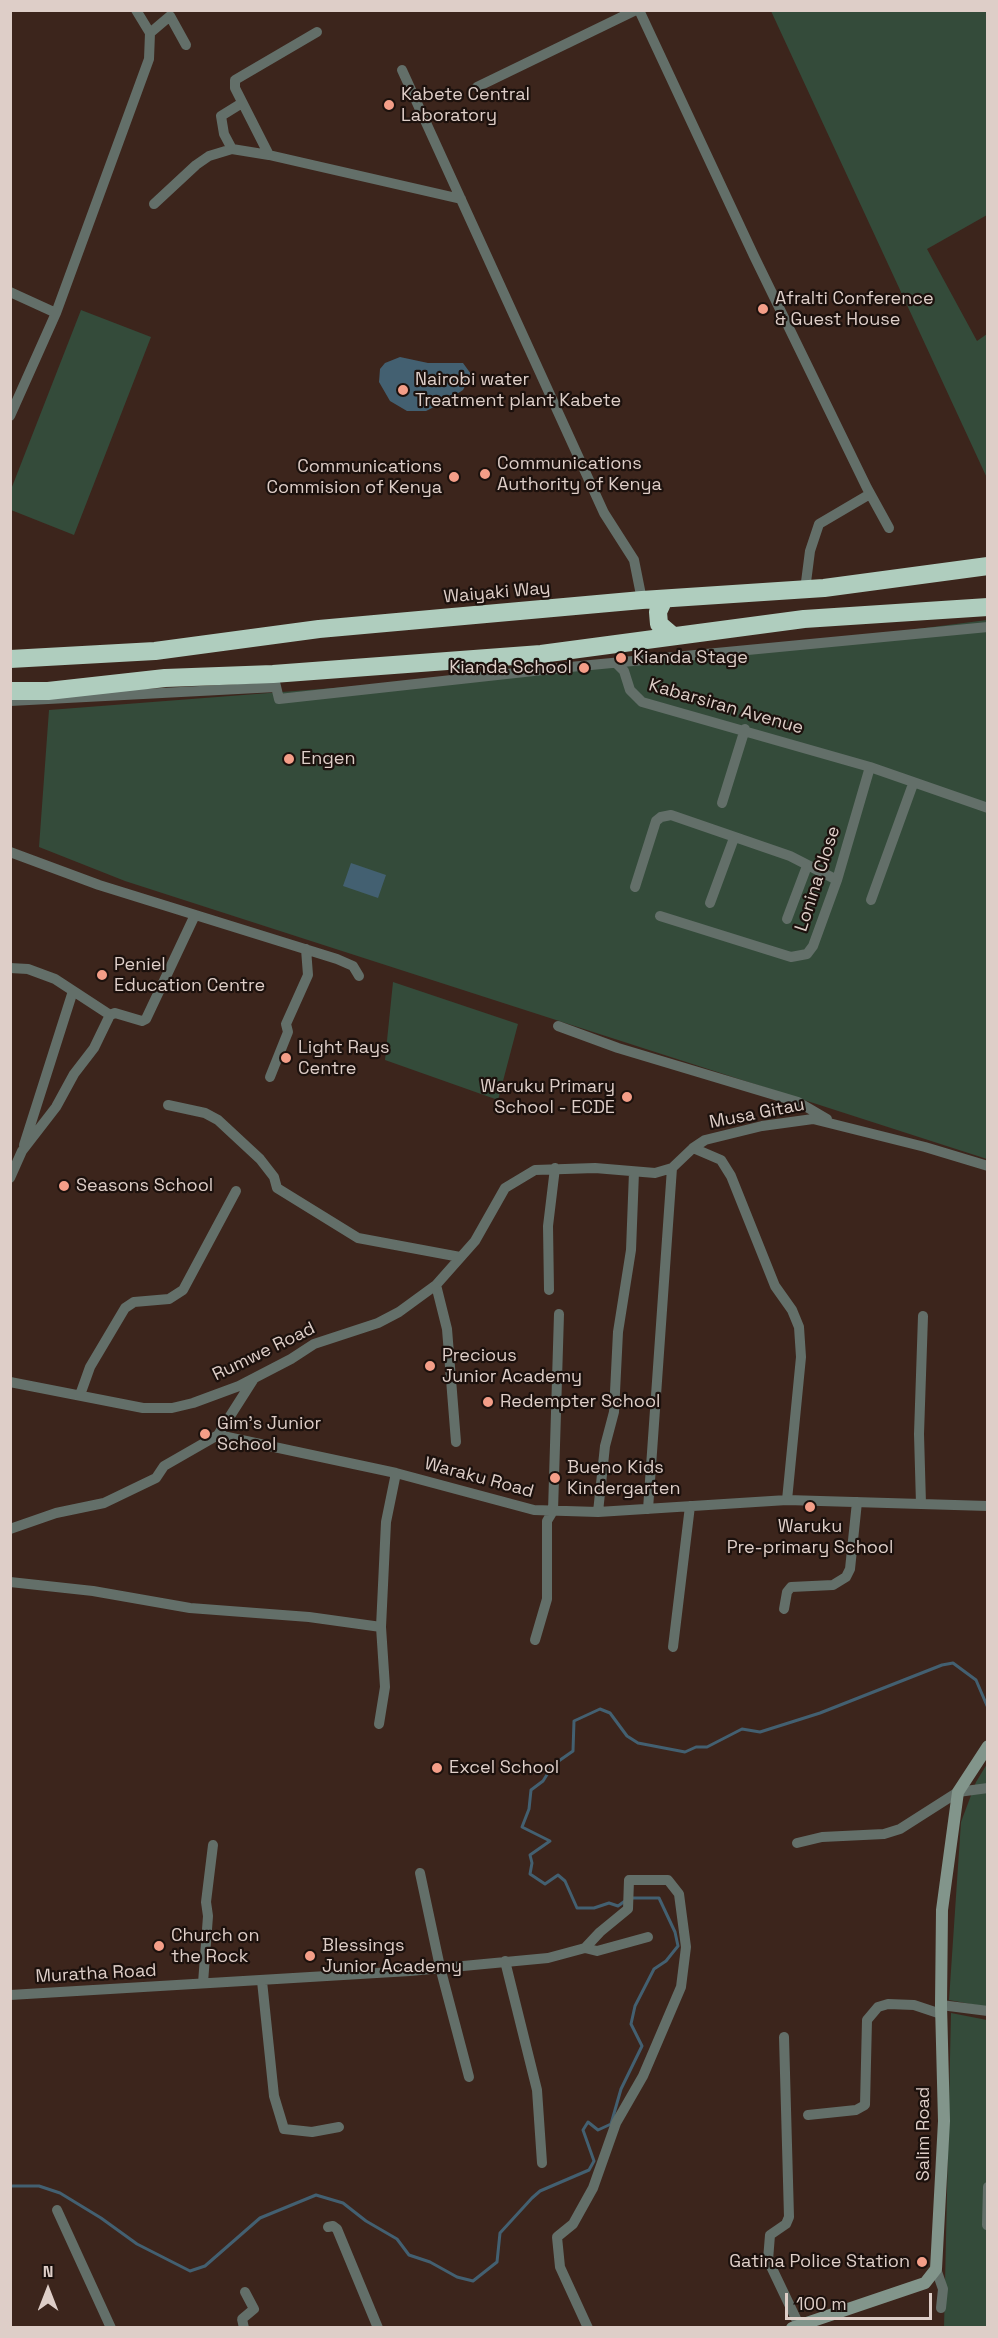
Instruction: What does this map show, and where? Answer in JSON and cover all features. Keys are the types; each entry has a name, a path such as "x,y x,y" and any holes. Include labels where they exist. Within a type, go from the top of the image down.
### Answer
{"highway":[{"name":"Waiyaki Way","path":"10,659 155,651 319,630 642,600 809,589 987,566"},
{"path":"809,589 805,606 807,612 816,618"},
{"path":"664,599 658,612 659,624 673,636"},
{"path":"10,691 48,691 165,678 275,680 541,654 816,618 987,607"}],"street":[{"path":"10,416 56,313 148,59 150,33 136,10"},
{"path":"477,87 637,10 754,256 870,494 889,528"},
{"path":"150,33 170,16 186,45"},
{"path":"269,155 235,88 235,80 317,32"},
{"path":"402,70 604,513 634,560 642,600"},
{"path":"232,149 224,134 221,116 242,103"},
{"path":"154,204 196,165 209,156 232,149 269,155 461,199"},
{"path":"11,294 56,313"},
{"path":"809,589 812,537 819,524 870,494"},
{"path":"10,701 275,680 279,699 324,692 987,627"},
{"path":"614,644 616,663"},
{"name":"Kabarsiran Avenue","path":"616,663 624,671 630,690 642,702 682,715 745,729 870,767 913,784 987,808"},
{"path":"722,803 745,729"},
{"name":"Lonina Close","path":"660,916 798,958 807,954 813,946 837,880 870,767"},
{"path":"871,900 913,784"},
{"path":"635,887 653,828 661,817 671,816 790,856 837,880"},
{"path":"710,903 734,838"},
{"path":"10,852 99,885 306,949 353,966 359,976"},
{"path":"787,919 807,866"},
{"path":"22,1151 56,1107 74,1074 94,1048 110,1015 115,1013 142,1021 146,1019 195,915"},
{"path":"270,1077 288,1032 286,1024 308,975 306,949"},
{"path":"10,968 28,969 55,979 110,1015"},
{"path":"10,1178 22,1151 73,991"},
{"path":"558,1026 618,1048 798,1102 835,1123"},
{"path":"168,1105 205,1113 218,1120 260,1159 274,1177 278,1188 357,1238 460,1257 475,1242 505,1188 524,1174 555,1167 655,1173 672,1168 648,1509"},
{"name":"Musa Gitau","path":"672,1168 693,1148 727,1133 813,1119 835,1123 987,1166"},
{"path":"693,1148 721,1160 731,1176 775,1286 792,1310 799,1327 801,1357 787,1500"},
{"path":"549,1290 549,1226 555,1167"},
{"path":"598,1512 605,1446 614,1412 618,1332 631,1250 634,1172"},
{"path":"80,1395 90,1367 125,1308 134,1302 170,1299 183,1290 236,1191"},
{"name":"Rumwe Road","path":"10,1382 143,1408 172,1408 193,1403 254,1379 314,1344 378,1323 399,1312 436,1285 447,1275 460,1257"},
{"path":"436,1285 447,1329 456,1442"},
{"path":"535,1640 547,1599 547,1521 553,1511 559,1314"},
{"path":"921,1504 919,1434 923,1316"},
{"path":"10,1529 56,1513 104,1503 156,1478 164,1466 218,1435 254,1379"},
{"name":"Waraku Road","path":"218,1435 396,1473 470,1495 534,1510 598,1512 787,1500 987,1506"},
{"path":"379,1724 385,1686 381,1627 386,1522 396,1473"},
{"path":"784,1610 787,1592 791,1587 833,1585 846,1577 850,1569 857,1502"},
{"path":"673,1647 690,1506"},
{"path":"10,1582 93,1591 190,1608 309,1617 381,1627"},
{"path":"958,1792 987,1746"},
{"path":"797,1843 822,1837 884,1834 900,1829 958,1792 987,1788"},
{"name":"Salim Road","path":"941,2308 943,2289 936,2269 944,2121 941,2009 942,1910 958,1792"},
{"path":"203,1983 208,1916 206,1902 213,1845"},
{"path":"420,1873 440,1967 469,2077"},
{"path":"585,1948 628,1909 630,1881 668,1880 679,1894 686,1947 681,1987 643,2076 616,2123 593,2188 573,2224 557,2237 560,2267 588,2328"},
{"name":"Muratha Road","path":"10,1995 262,1981 548,1958 585,1948 597,1951 648,1937"},
{"path":"506,1961 537,2090 542,2163"},
{"path":"262,1981 274,2096 284,2129 312,2132 339,2127"},
{"path":"808,2115 856,2110 865,2105 867,2020 878,2007 901,2004 987,2011"},
{"path":"784,2037 789,2217 786,2224 770,2235 768,2260 796,2326 925,2283 936,2269"},
{"path":"987,2187 987,2225"},
{"path":"57,2210 111,2328"},
{"path":"328,2227 333,2226 337,2229 378,2328"},
{"path":"244,2328 242,2319 254,2309 245,2292"}],"green space":[{"path":"771,11 987,11 987,215 927,249 977,341 987,334 987,478"},
{"path":"81,310 151,337 74,535 11,510 10,492"},
{"path":"987,620 987,1159 125,881 39,847 49,710 644,664"},
{"path":"393,982 518,1024 498,1100 385,1060"},
{"path":"987,1764 987,2007 949,2000 961,1822 976,1782"},
{"path":"951,2013 987,2020 988,2327 944,2328"}],"water":[{"path":"400,357 428,363 463,363 471,374 463,390 446,401 426,411 407,411 390,401 379,382 380,369 385,363"},
{"path":"351,863 386,875 378,898 343,886"}],"waterway":[{"path":"625,1901 618,1906 609,1903 594,1908 577,1908 565,1881 558,1875 545,1884 530,1874 532,1863 530,1855 550,1841 522,1827 529,1809 531,1790 543,1781 553,1765 573,1751 574,1721 600,1709 610,1713 627,1736 638,1743 685,1752 696,1747 707,1747 742,1729 760,1732 820,1713 942,1665 953,1663 976,1680 988,1708"},
{"path":"10,2186 39,2186 60,2193 137,2244 190,2271 205,2266 260,2218 316,2195 343,2203 366,2221 397,2239 409,2255 430,2262 457,2277 473,2281 497,2262 500,2233 532,2198 540,2191 589,2170 594,2161 583,2130 588,2122 598,2130 611,2124 621,2089 642,2046 631,2024 635,2006 654,1969 666,1961 678,1946 675,1932 659,1898 631,1898"}],"place":[{"name":"Kabete Central Laboratory","path":"389,105"},
{"name":"Afralti Conference & Guest House","path":"763,309"},
{"name":"Nairobi water Treatment plant Kabete","path":"403,390"},
{"name":"Communications Authority of Kenya","path":"485,474"},
{"name":"Communications Commision of Kenya","path":"454,477"},
{"name":"Kianda Stage","path":"621,658"},
{"name":"Kianda School","path":"584,668"},
{"name":"Engen","path":"289,759"},
{"name":"Peniel Education Centre","path":"102,975"},
{"name":"Light Rays Centre","path":"286,1058"},
{"name":"Waruku Primary School - ECDE","path":"627,1097"},
{"name":"Seasons School","path":"64,1186"},
{"name":"Precious Junior Academy","path":"430,1366"},
{"name":"Redempter School","path":"488,1402"},
{"name":"Gim's Junior School","path":"205,1434"},
{"name":"Bueno Kids Kindergarten","path":"555,1478"},
{"name":"Waruku Pre-primary School","path":"810,1507"},
{"name":"Excel School","path":"437,1768"},
{"name":"Church on the Rock","path":"159,1946"},
{"name":"Blessings Junior Academy","path":"310,1956"},
{"name":"Gatina Police Station","path":"922,2262"}]}
